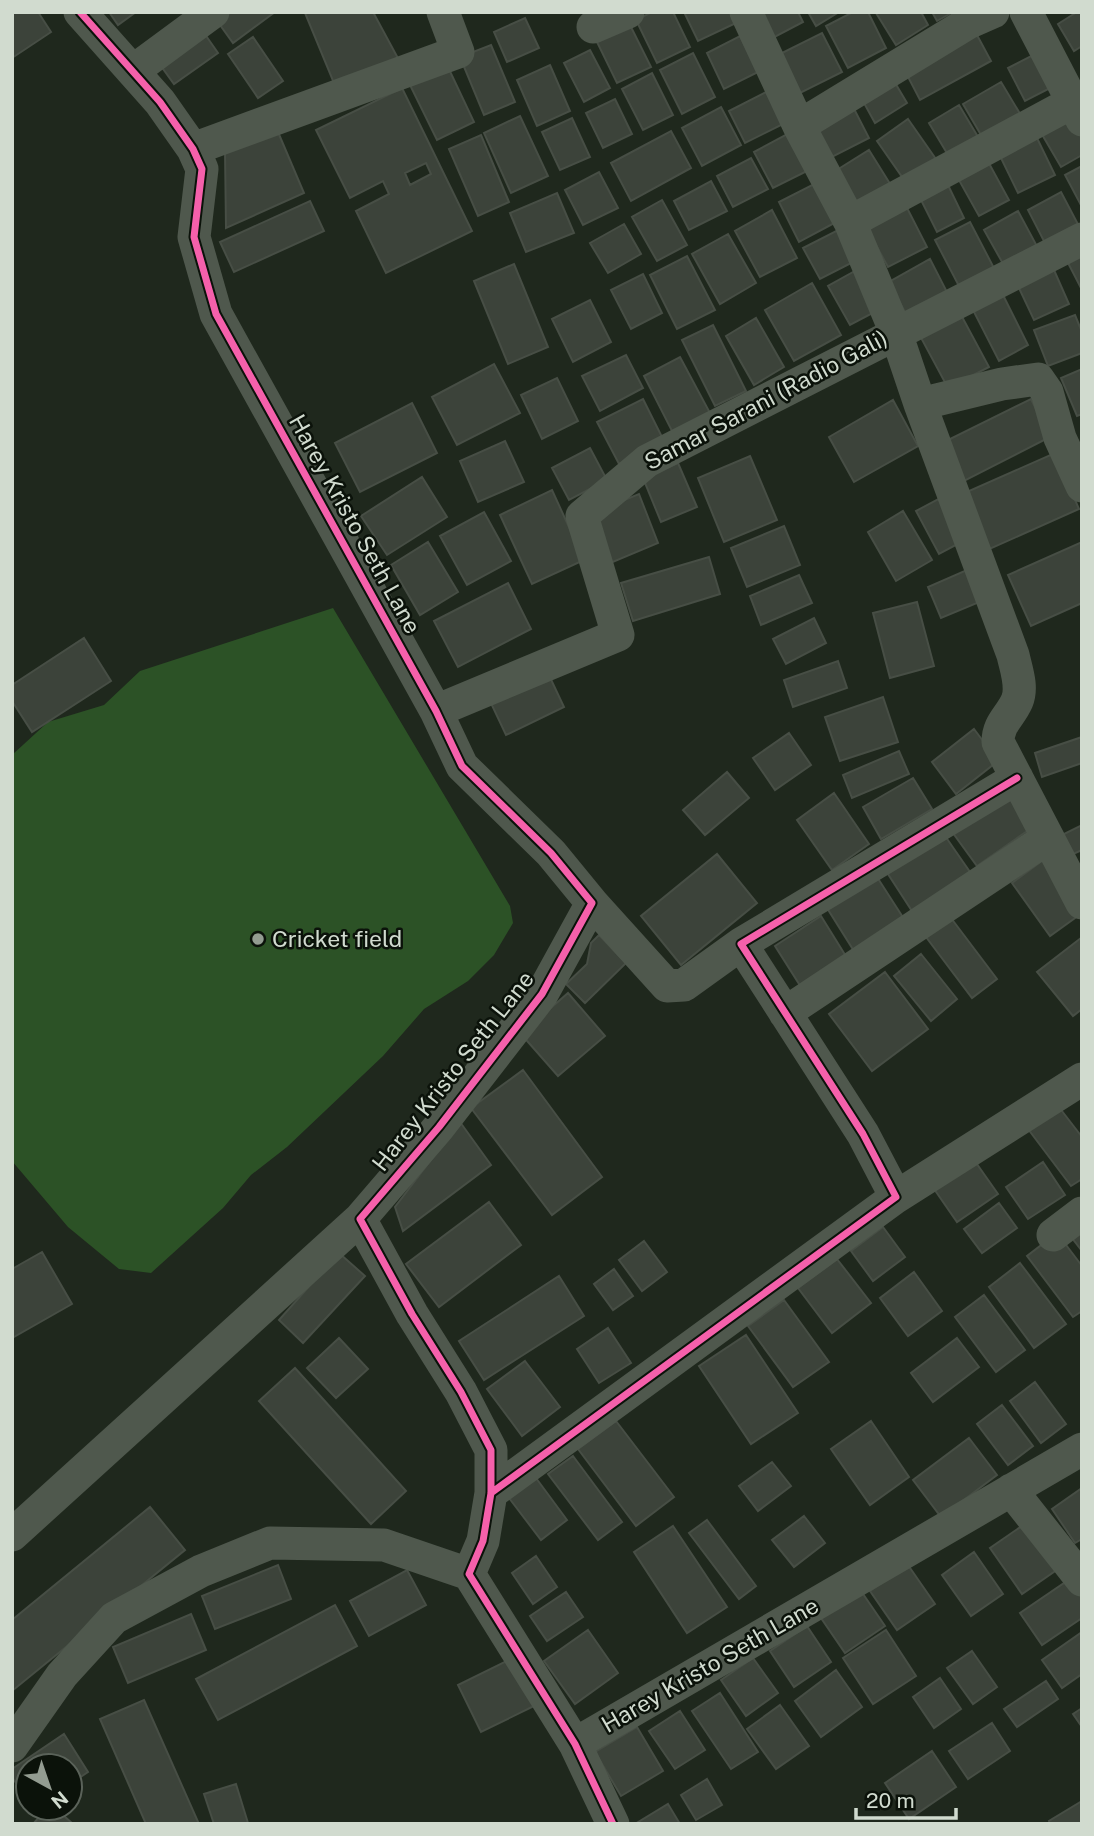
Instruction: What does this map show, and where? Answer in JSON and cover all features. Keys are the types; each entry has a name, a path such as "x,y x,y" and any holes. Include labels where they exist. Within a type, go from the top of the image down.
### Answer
{"street":[{"name":"Harey Kristo Seth Lane","path":"12,1535 360,1219 439,1127 542,994 592,903 551,853 462,766 436,711 216,314 194,237 202,169 193,149 160,102 80,12"},
{"path":"133,71 213,12"},
{"path":"193,149 458,52 443,12"},
{"path":"593,27 628,12"},
{"name":"Samar Sarani (Radio Gali)","path":"436,711 618,635 582,516 647,461 896,333 850,222 799,126 746,12"},
{"path":"799,126 968,23 993,12"},
{"path":"850,222 1077,112 1026,12"},
{"path":"1082,240 896,333 1013,655 1020,687 1017,700 1002,721 998,743 1082,903"},
{"path":"920,404 1002,384 1038,379 1047,392 1060,438 1082,486"},
{"path":"592,903 667,986 684,985 741,944 1017,778"},
{"path":"785,1013 1048,838"},
{"path":"741,944 863,1133 895,1197"},
{"path":"491,1493 895,1197 1082,1079"},
{"path":"1053,1235 1082,1213"},
{"path":"12,1746 62,1675 114,1618 201,1570 270,1543 384,1545 469,1574 483,1541 491,1493 491,1450 461,1392 412,1314 360,1219"},
{"name":"Harey Kristo Seth Lane","path":"469,1574 575,1744 1082,1449"},
{"path":"1011,1490 1082,1580"},
{"path":"575,1744 613,1824"}],"green space":[{"name":"Cricket field","path":"333,608 510,906 513,923 494,955 468,981 424,1009 383,1056 287,1147 251,1175 223,1208 151,1273 119,1269 68,1227 12,1161 12,755 48,722 104,705 140,671"}],"building":[{"path":"12,12 38,12 51,32 12,58"},
{"path":"109,12 136,12 118,25"},
{"path":"223,12 275,12 233,43 215,18"},
{"path":"373,12 400,62 336,88 305,13"},
{"path":"652,12 673,12 690,47 657,63 636,20"},
{"path":"684,12 731,12 736,23 698,41"},
{"path":"752,12 798,12 803,22 767,41"},
{"path":"808,12 839,12 816,26"},
{"path":"853,12 868,12 886,48 848,68 826,26"},
{"path":"921,12 928,25 896,45 876,13"},
{"path":"932,12 953,12 937,21"},
{"path":"1077,12 1082,12 1082,46 1074,51 1058,24"},
{"path":"525,18 539,48 507,62 494,32"},
{"path":"629,23 651,67 617,83 596,40"},
{"path":"202,30 218,53 174,84 158,62"},
{"path":"822,33 842,72 798,94 778,55"},
{"path":"977,35 991,61 920,100 906,73"},
{"path":"740,36 758,72 724,89 707,53"},
{"path":"253,37 283,81 258,98 228,54"},
{"path":"491,45 515,102 484,115 460,57"},
{"path":"590,50 610,88 584,102 564,63"},
{"path":"1039,52 1056,85 1025,101 1008,68"},
{"path":"693,53 715,97 682,114 660,70"},
{"path":"447,65 474,122 437,140 409,83"},
{"path":"550,65 570,111 537,126 517,80"},
{"path":"652,73 673,115 643,130 622,89"},
{"path":"891,76 907,103 875,123 859,94"},
{"path":"1001,82 1022,117 984,140 963,104"},
{"path":"402,88 472,231 386,273 356,211 389,194 383,181 350,198 316,130","holes":["426,163 431,174 410,185 405,173"]},
{"path":"766,92 783,124 745,143 729,111"},
{"path":"615,99 632,134 603,148 586,113"},
{"path":"851,103 869,138 828,159 811,123"},
{"path":"959,105 981,142 951,160 929,123"},
{"path":"721,107 741,145 702,166 682,128"},
{"path":"1071,113 1082,132 1082,155 1061,167 1040,131"},
{"path":"520,116 548,176 511,193 484,133"},
{"path":"572,118 590,157 560,170 542,132"},
{"path":"908,119 938,162 907,184 877,141"},
{"path":"671,131 691,168 631,201 611,163"},
{"path":"278,132 304,193 226,228 225,151"},
{"path":"791,132 811,169 773,188 754,152"},
{"path":"481,135 509,202 478,216 449,149"},
{"path":"1036,136 1055,175 1018,193 999,154"},
{"path":"869,150 892,187 854,211 832,173"},
{"path":"985,156 1009,200 979,216 955,173"},
{"path":"751,158 768,189 733,207 717,176"},
{"path":"1082,166 1082,207 1065,175"},
{"path":"599,172 618,208 583,225 565,190"},
{"path":"711,181 727,211 689,230 674,201"},
{"path":"820,181 840,220 799,242 779,202"},
{"path":"947,183 964,218 937,232 919,196"},
{"path":"1061,192 1081,230 1047,247 1028,210"},
{"path":"557,193 574,233 526,252 510,213"},
{"path":"662,200 687,245 657,261 632,217"},
{"path":"310,201 324,231 234,272 220,242"},
{"path":"904,202 927,247 888,267 864,223"},
{"path":"772,210 797,258 760,277 735,231"},
{"path":"1018,211 1039,250 1006,269 984,230"},
{"path":"970,222 996,272 961,290 935,240"},
{"path":"624,224 641,254 608,273 590,243"},
{"path":"844,227 859,259 820,279 803,248"},
{"path":"728,234 756,283 720,304 692,254"},
{"path":"1082,255 1082,290 1068,263"},
{"path":"687,256 715,310 677,329 650,275"},
{"path":"930,259 949,296 908,318 889,282"},
{"path":"514,264 548,347 508,364 474,281"},
{"path":"862,267 884,307 850,325 828,286"},
{"path":"1054,270 1069,304 1034,320 1018,286"},
{"path":"643,274 662,313 631,329 611,290"},
{"path":"812,283 841,335 794,361 765,310"},
{"path":"1003,295 1028,345 999,361 973,310"},
{"path":"590,300 611,342 573,362 552,319"},
{"path":"960,313 989,367 948,388 919,334"},
{"path":"1075,315 1082,332 1082,353 1048,366 1034,330"},
{"path":"756,318 784,367 754,385 726,336"},
{"path":"713,325 746,391 715,406 682,340"},
{"path":"626,355 643,388 600,411 582,376"},
{"path":"680,357 710,413 673,433 644,376"},
{"path":"494,364 520,413 457,445 432,397"},
{"path":"1082,369 1082,414 1077,416 1061,378"},
{"path":"557,378 578,421 542,439 521,395"},
{"path":"643,399 664,441 619,464 597,422"},
{"path":"1031,399 1050,437 962,482 942,443"},
{"path":"893,400 918,446 854,482 829,437"},
{"path":"412,403 437,453 360,492 335,443"},
{"path":"505,441 524,482 478,502 460,461"},
{"path":"590,448 607,480 569,500 552,468"},
{"path":"1055,453 1079,509 985,551 960,495"},
{"path":"750,456 777,520 724,542 698,478"},
{"path":"678,463 697,507 661,522 643,478"},
{"path":"422,477 447,517 387,555 361,516"},
{"path":"552,490 584,560 532,584 500,515"},
{"path":"639,494 658,543 608,564 588,515"},
{"path":"944,496 967,539 939,554 916,511"},
{"path":"903,511 932,560 896,581 868,532"},
{"path":"484,512 511,561 467,585 440,536"},
{"path":"784,526 800,565 747,587 731,548"},
{"path":"428,542 458,592 420,615 391,565"},
{"path":"1082,542 1082,603 1031,626 1008,575"},
{"path":"709,557 720,594 633,621 621,583"},
{"path":"976,566 989,598 941,618 928,587"},
{"path":"799,575 812,603 761,625 750,596"},
{"path":"508,583 531,629 458,667 434,621"},
{"path":"917,602 934,666 890,678 873,613"},
{"path":"814,618 826,643 786,664 773,639"},
{"path":"84,638 111,681 32,732 12,701 12,685"},
{"path":"838,661 847,688 793,707 784,680"},
{"path":"547,671 564,707 506,735 489,699"},
{"path":"883,697 898,742 840,761 825,717"},
{"path":"974,729 998,761 956,794 932,762"},
{"path":"789,733 811,765 775,790 753,758"},
{"path":"1082,737 1082,763 1042,777 1035,753"},
{"path":"899,751 909,774 852,798 843,775"},
{"path":"727,772 749,798 705,835 683,810"},
{"path":"913,778 932,809 881,839 863,807"},
{"path":"1006,789 1033,827 977,866 950,829"},
{"path":"834,793 869,844 832,870 797,820"},
{"path":"1082,825 1082,850 1071,855 1062,835"},
{"path":"943,833 970,872 912,911 886,871"},
{"path":"717,854 757,903 681,965 641,916"},
{"path":"1046,858 1082,913 1050,936 1012,883"},
{"path":"877,877 904,919 854,951 827,908"},
{"path":"821,916 847,958 801,987 775,946"},
{"path":"951,918 997,979 972,998 926,937"},
{"path":"599,935 626,963 585,1003 566,984 587,964 591,943"},
{"path":"1081,938 1082,1009 1073,1016 1037,972"},
{"path":"921,954 957,999 931,1021 894,976"},
{"path":"885,972 928,1029 872,1071 829,1014"},
{"path":"568,993 605,1036 558,1076 521,1034"},
{"path":"523,1070 602,1177 552,1215 471,1108"},
{"path":"1055,1102 1082,1137 1082,1179 1071,1186 1025,1125"},
{"path":"460,1122 491,1165 403,1231 395,1207"},
{"path":"972,1157 998,1194 957,1222 932,1186"},
{"path":"1043,1162 1065,1195 1028,1219 1006,1187"},
{"path":"489,1202 521,1245 439,1307 406,1264"},
{"path":"999,1203 1017,1228 982,1253 964,1229"},
{"path":"1082,1216 1082,1251 1065,1229"},
{"path":"883,1227 905,1257 873,1281 851,1251"},
{"path":"1057,1233 1082,1266 1082,1311 1073,1317 1027,1256"},
{"path":"644,1241 667,1272 642,1291 619,1260"},
{"path":"42,1252 72,1304 12,1338 12,1269"},
{"path":"339,1253 365,1276 303,1343 279,1320"},
{"path":"837,1259 871,1303 832,1333 798,1288"},
{"path":"1020,1263 1066,1324 1034,1348 989,1287"},
{"path":"614,1269 633,1296 613,1310 594,1284"},
{"path":"914,1272 942,1311 908,1336 880,1298"},
{"path":"559,1276 584,1316 484,1380 459,1341"},
{"path":"984,1295 1025,1350 996,1372 955,1317"},
{"path":"784,1300 829,1362 793,1387 748,1326"},
{"path":"608,1328 631,1363 599,1383 577,1349"},
{"path":"746,1335 798,1413 751,1444 699,1366"},
{"path":"339,1338 368,1369 336,1398 307,1368"},
{"path":"957,1338 979,1367 933,1402 911,1373"},
{"path":"525,1361 560,1407 522,1436 487,1389"},
{"path":"295,1368 406,1491 371,1524 259,1401"},
{"path":"1035,1382 1066,1424 1041,1443 1010,1401"},
{"path":"1002,1405 1033,1446 1008,1465 977,1424"},
{"path":"616,1421 674,1497 636,1526 578,1449"},
{"path":"871,1421 909,1477 870,1505 831,1449"},
{"path":"969,1438 997,1475 941,1517 913,1480"},
{"path":"573,1456 622,1522 598,1540 548,1474"},
{"path":"772,1462 791,1486 758,1511 739,1486"},
{"path":"536,1478 567,1520 541,1540 509,1498"},
{"path":"1082,1488 1082,1539 1075,1543 1052,1509"},
{"path":"150,1507 185,1550 12,1691 12,1620"},
{"path":"804,1516 825,1543 794,1567 772,1540"},
{"path":"707,1520 756,1586 739,1599 689,1533"},
{"path":"1029,1521 1061,1567 1022,1594 990,1548"},
{"path":"673,1526 727,1607 687,1633 634,1552"},
{"path":"974,1552 1003,1594 971,1616 942,1575"},
{"path":"536,1556 557,1587 533,1604 512,1573"},
{"path":"278,1565 291,1599 215,1629 202,1596"},
{"path":"908,1565 935,1604 897,1630 870,1591"},
{"path":"407,1570 426,1605 369,1636 350,1601"},
{"path":"1070,1579 1082,1596 1082,1618 1042,1645 1020,1613"},
{"path":"861,1591 885,1626 845,1653 821,1618"},
{"path":"566,1592 583,1617 547,1641 530,1616"},
{"path":"335,1605 357,1646 218,1720 196,1679"},
{"path":"191,1614 206,1650 128,1683 113,1647"},
{"path":"807,1626 831,1662 794,1687 770,1651"},
{"path":"588,1630 618,1673 575,1704 544,1661"},
{"path":"886,1630 916,1676 873,1704 843,1658"},
{"path":"1082,1632 1082,1674 1062,1688 1042,1660"},
{"path":"972,1651 997,1687 973,1704 947,1668"},
{"path":"513,1658 536,1705 481,1732 458,1685"},
{"path":"753,1658 778,1693 746,1716 721,1680"},
{"path":"836,1670 862,1707 821,1737 795,1701"},
{"path":"940,1678 961,1709 934,1728 913,1697"},
{"path":"1046,1681 1058,1699 1017,1727 1004,1709"},
{"path":"720,1693 758,1752 731,1769 692,1711"},
{"path":"144,1700 199,1824 146,1824 100,1719"},
{"path":"780,1705 809,1746 776,1769 747,1729"},
{"path":"1082,1708 1082,1727 1073,1714"},
{"path":"680,1711 705,1750 675,1769 649,1731"},
{"path":"992,1723 1010,1751 968,1779 949,1751"},
{"path":"637,1727 663,1771 621,1796 595,1752"},
{"path":"64,1734 75,1752 37,1752"},
{"path":"932,1751 956,1787 909,1819 885,1783"},
{"path":"707,1779 722,1805 696,1820 681,1795"},
{"path":"236,1784 248,1823 214,1824 204,1794"},
{"path":"1082,1801 1082,1824 1050,1824 1049,1821"},
{"path":"668,1804 680,1824 635,1824"},
{"path":"71,1822 73,1824 33,1824"}],"cycle path":[{"path":"80,12 160,102 193,149 202,169 194,237 216,314 436,711 462,766 551,853 592,903 542,994 439,1127 360,1219 412,1314 461,1392 491,1450 491,1493 483,1541 469,1574 575,1744 613,1824"},
{"path":"491,1493 896,1197 863,1134 741,944 1017,778"}],"place":[{"name":"Cricket field","path":"258,939"}]}
